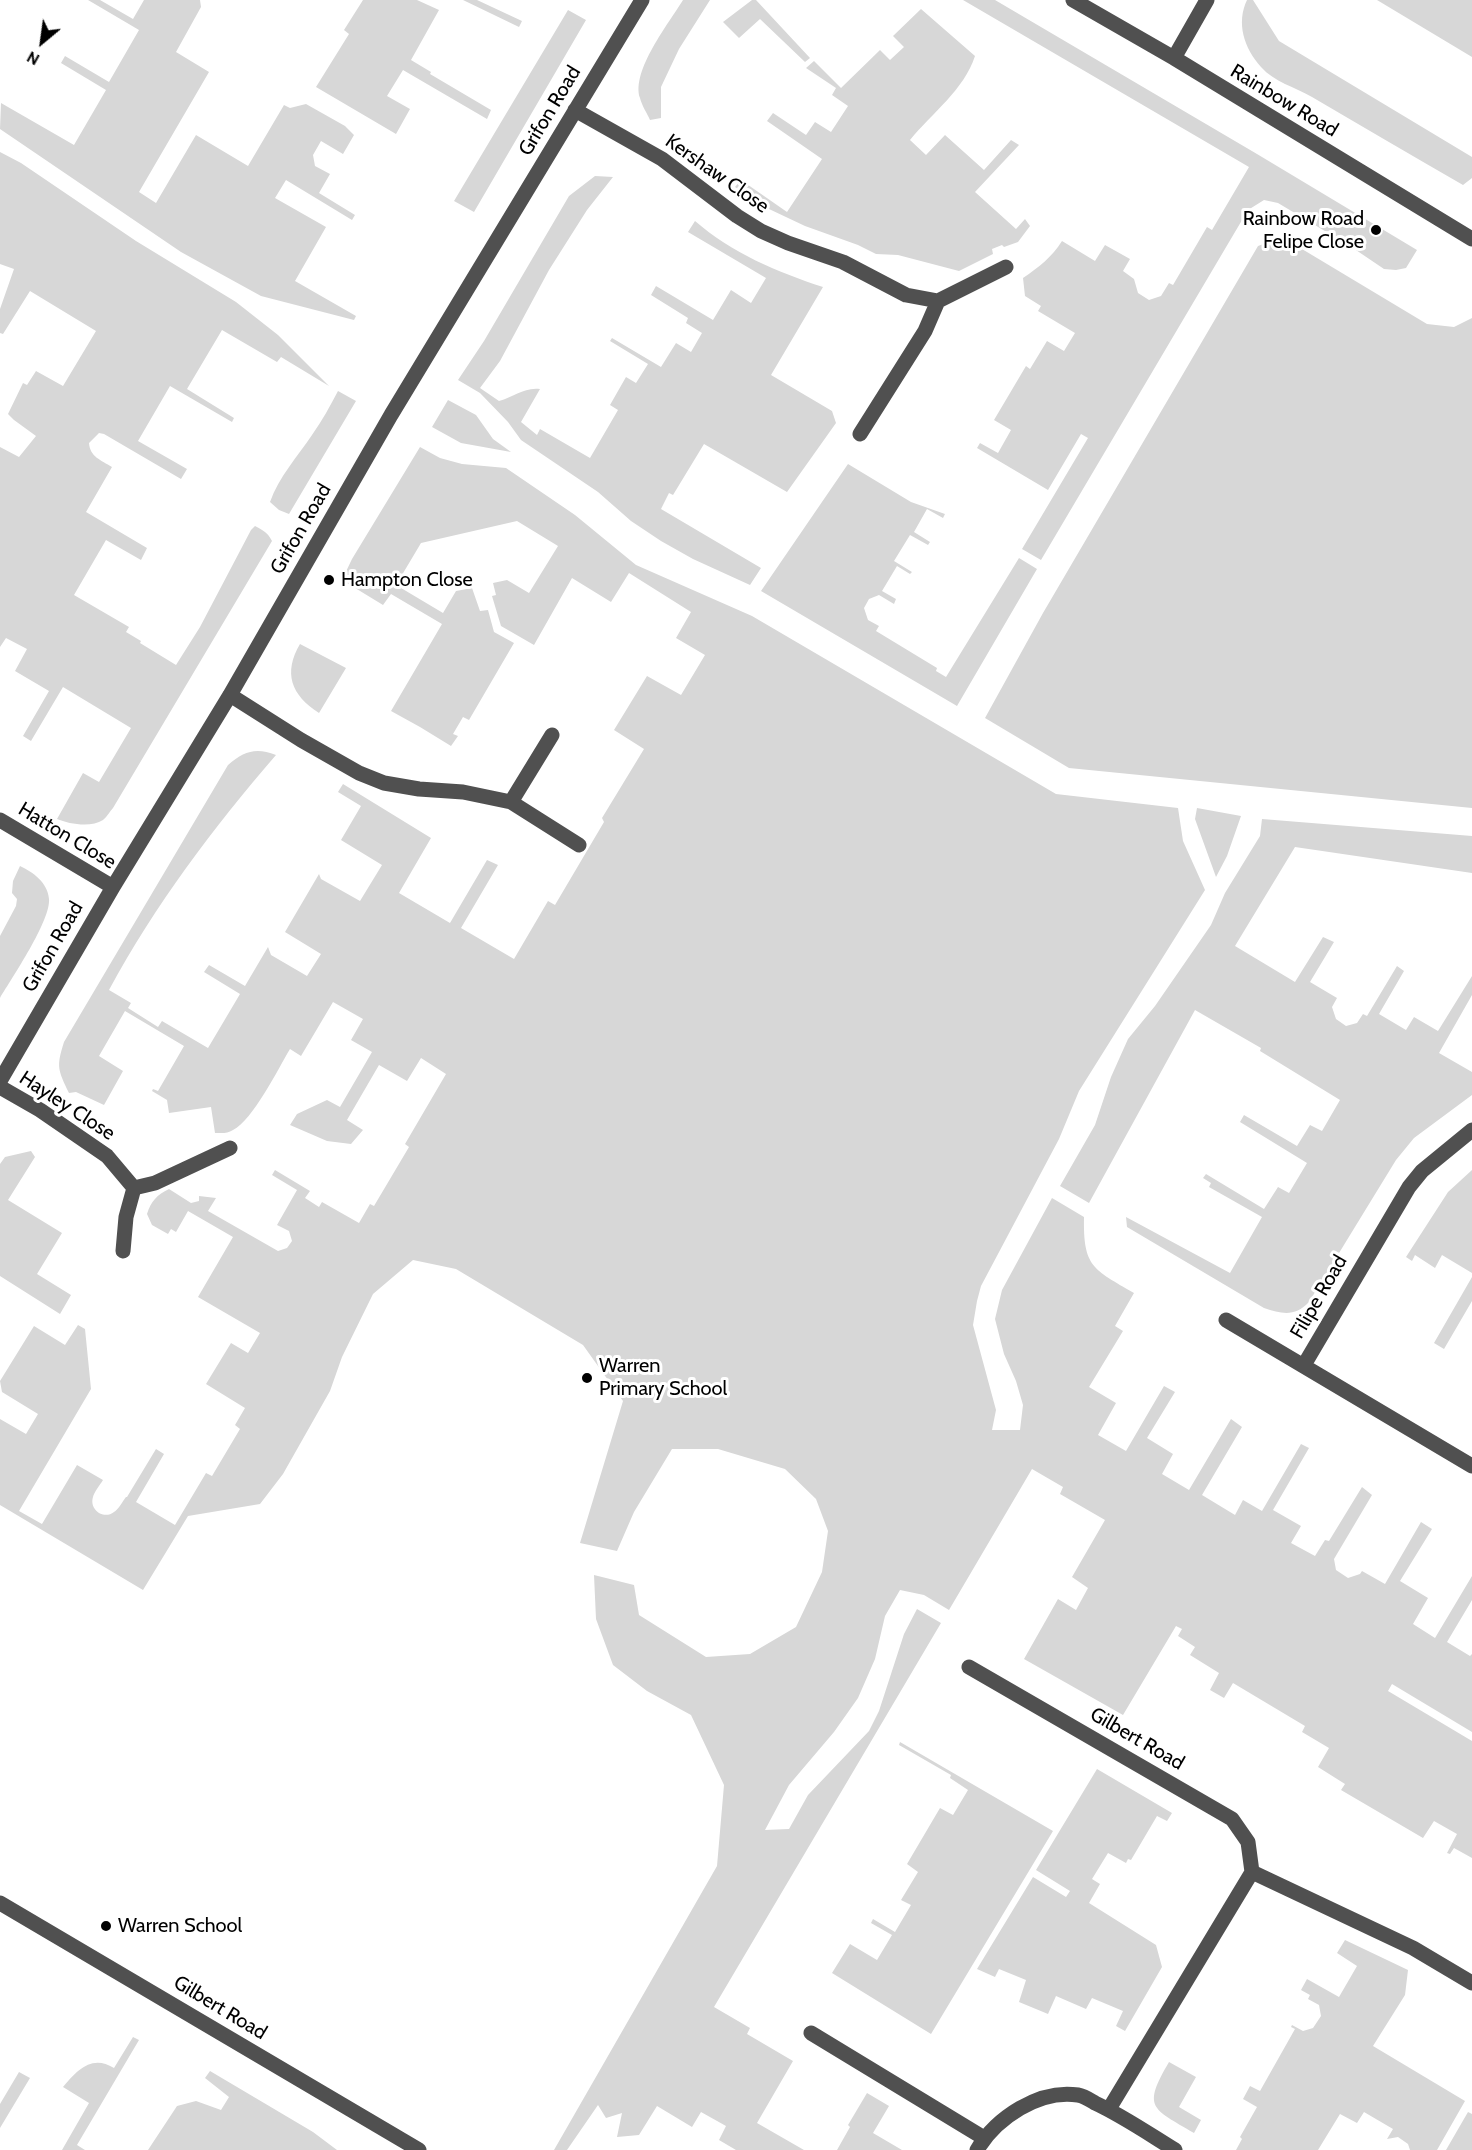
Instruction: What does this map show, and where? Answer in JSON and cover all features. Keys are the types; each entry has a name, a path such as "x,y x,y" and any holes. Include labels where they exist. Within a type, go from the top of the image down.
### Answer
{"street":[{"name":"Grifon Road","path":"0,1081 230,694 391,415 642,0"},
{"name":"Rainbow Road","path":"1073,0 1174,58 1472,240"},
{"path":"1174,58 1206,0"},
{"name":"Kershaw Close","path":"576,110 662,159 737,216 761,231 843,262 906,295 938,301"},
{"path":"860,434 925,331 938,301 1006,267"},
{"path":"230,694 301,740 367,777 384,783 463,792 512,802 579,845"},
{"path":"512,802 552,735"},
{"name":"Hatton Close","path":"0,820 113,888"},
{"name":"Hayley Close","path":"0,1087 40,1110 106,1156 134,1188"},
{"name":"Filipe Road","path":"1472,1130 1422,1171 1408,1187 1304,1365 1472,1466"},
{"path":"123,1251 126,1217 134,1188 155,1183 230,1148"},
{"path":"1226,1320 1304,1365"},
{"name":"Gilbert Road","path":"969,1667 1232,1819 1248,1842 1252,1872"},
{"path":"1109,2109 1252,1872 1413,1948 1472,1983"},
{"name":"Gilbert Road","path":"0,1903 419,2150"},
{"path":"811,2033 981,2144 1003,2118 1025,2105 1052,2096 1079,2095 1109,2109 1175,2150"}],"shaded area":[{"path":"88,0 100,0 133,19 144,0 200,0 201,7 176,52 209,72 139,192 156,203 196,135 248,166 284,105 290,108 306,104 345,126 354,135 343,154 321,141 313,155 315,166 330,174 319,193 355,215 352,220 286,180 275,198 326,227 295,281 356,316 354,320 261,296 181,252 0,129 1,103 74,145 106,90 61,63 65,56 109,82 139,30"},
{"path":"363,0 417,0 439,10 411,60 431,72 430,74 491,110 487,119 403,70 387,96 410,109 396,134 316,87 349,34 344,30"},
{"path":"463,0 477,0 522,21 519,27"},
{"path":"683,0 710,0 679,49 661,87 661,118 650,120 640,98 641,75 653,48"},
{"path":"752,0 756,0 810,58 805,62 760,19 739,38 723,22"},
{"path":"963,0 995,0 1417,250 1406,268 1384,269 1278,203 1264,200 1248,210 1041,560 1022,549 1088,438 1081,434 1048,490 977,448 980,443 998,453 1011,430 994,420 1026,366 1030,369 1047,341 1064,351 1075,333 1038,311 1041,306 1025,296 1023,278 1045,261 1062,241 1095,261 1105,245 1130,259 1123,271 1134,279 1138,293 1149,300 1161,296 1169,283 1173,285 1207,227 1212,230 1249,167"},
{"path":"1247,0 1253,0 1279,41 1472,157 1472,178 1463,185 1266,72 1250,52 1243,35 1242,18"},
{"path":"1377,0 1472,0 1472,57"},
{"path":"921,9 975,56 963,80 910,140 926,155 945,135 984,170 1011,140 1019,145 975,192 1016,229 1025,219 1030,226 1018,242 992,249 993,254 959,271 898,255 876,254 769,209 735,187 741,180 787,212 822,159 767,121 773,113 806,135 815,122 831,132 848,106 832,95 836,88 806,68 814,61 841,88 880,50 890,60 904,47 893,36"},
{"path":"568,10 586,20 474,212 454,201"},
{"path":"0,152 21,163 136,241 236,302 278,335 329,386 281,357 277,362 222,330 187,389 234,418 232,422 170,386 138,441 187,469 181,479 104,434 99,433 89,443 91,452 112,467 86,512 147,548 141,560 106,540 74,595 129,627 126,632 176,665 200,627 251,530 255,526 258,527 272,541 113,808 103,820 86,825 57,819 83,773 99,782 131,728 63,687 31,741 23,736 49,691 15,671 27,649 6,638 0,647 0,447 19,457 36,436 8,414 23,383 27,385 36,371 63,386 96,331 30,291 3,334 0,333 0,309 14,269 0,264"},
{"path":"595,176 613,177 587,210 549,270 500,361 480,388 499,401 524,391 540,389 521,422 537,435 540,429 590,458 618,410 610,405 626,377 636,383 648,364 610,341 612,338 661,367 676,343 691,352 702,333 686,323 688,318 651,295 656,286 713,320 731,290 751,303 766,278 688,232 695,221 740,252 789,275 823,287 771,375 832,411 836,423 787,492 704,444 673,495 669,493 661,509 761,568 750,585 693,559 631,521 598,492 521,440 508,422 480,393 458,380 484,341 569,196"},
{"path":"1277,239 1292,243 1427,324 1454,327 1472,318 1472,808 1069,768 985,718 1043,613 1258,246"},
{"path":"338,391 356,401 289,514 279,510 270,502 274,493"},
{"path":"448,400 476,415 493,439 511,452 461,443 432,427"},
{"path":"420,447 440,458 462,464 506,468 575,515 636,565 752,616 1056,794 1178,808 1183,841 1205,890 1079,1091 1059,1139 981,1286 973,1325 996,1410 992,1430 1020,1430 1023,1405 1016,1381 1004,1354 995,1319 1002,1290 1052,1198 1084,1217 1086,1247 1093,1265 1100,1272 1134,1293 1115,1326 1123,1331 1089,1387 1116,1403 1098,1435 1126,1451 1164,1386 1175,1392 1147,1438 1173,1454 1162,1474 1189,1490 1231,1419 1242,1427 1202,1495 1235,1515 1243,1500 1262,1511 1301,1444 1309,1448 1273,1510 1301,1526 1291,1543 1315,1556 1325,1540 1329,1541 1362,1487 1372,1495 1334,1559 1336,1570 1348,1578 1362,1571 1385,1584 1421,1522 1432,1529 1400,1581 1428,1598 1413,1624 1435,1638 1472,1576 1472,1600 1447,1642 1470,1656 1472,1654 1472,1732 1392,1684 1388,1691 1472,1741 1472,1858 1454,1848 1450,1854 1447,1853 1457,1834 1434,1821 1423,1838 1341,1790 1345,1784 1318,1767 1329,1748 1302,1732 1305,1726 1233,1683 1224,1698 1210,1690 1219,1673 1190,1655 1195,1647 1178,1636 1182,1629 1176,1626 1123,1715 1024,1659 1058,1599 1076,1610 1088,1588 1072,1577 1105,1520 1060,1494 1063,1487 1032,1469 949,1610 924,1595 900,1590 885,1616 875,1659 858,1698 834,1732 789,1785 765,1830 789,1829 808,1795 869,1731 879,1711 904,1634 917,1609 941,1623 714,2007 750,2028 747,2034 793,2061 757,2123 804,2150 736,2150 719,2140 726,2126 701,2112 692,2127 657,2106 639,2135 617,2137 622,2113 606,2118 598,2105 567,2150 554,2150 717,1866 724,1785 691,1715 647,1691 613,1665 596,1619 594,1575 634,1585 639,1615 706,1657 750,1654 796,1627 822,1572 828,1531 816,1499 785,1469 718,1449 672,1449 634,1512 617,1551 580,1543 623,1401 583,1345 456,1269 413,1260 373,1294 342,1357 330,1391 283,1474 260,1504 188,1516 143,1590 0,1505 0,1419 26,1434 38,1414 2,1392 0,1381 34,1326 65,1345 78,1325 85,1329 91,1389 19,1511 42,1524 77,1465 103,1480 92,1502 98,1512 110,1514 127,1497 156,1449 164,1454 136,1502 175,1525 206,1473 212,1476 240,1429 235,1425 245,1408 206,1384 231,1343 248,1353 260,1333 198,1297 233,1237 188,1211 176,1232 171,1229 168,1234 152,1225 147,1214 150,1205 169,1189 191,1203 199,1201 199,1196 216,1198 208,1211 278,1251 287,1248 292,1241 289,1231 277,1225 297,1190 272,1175 275,1170 310,1191 305,1198 319,1207 322,1202 359,1223 370,1204 374,1206 409,1147 405,1144 446,1074 421,1058 407,1081 379,1065 347,1120 363,1130 351,1144 327,1141 290,1125 297,1114 327,1100 340,1107 372,1052 351,1040 363,1019 333,1002 301,1056 290,1049 249,1116 231,1131 215,1133 211,1107 169,1113 167,1100 152,1091 153,1089 158,1091 184,1046 125,1011 99,1056 123,1071 104,1105 76,1092 69,1093 59,1068 64,1042 228,765 239,756 250,752 262,751 276,755 186,868 127,958 109,990 131,1003 128,1008 158,1027 162,1021 208,1048 240,994 204,972 209,965 245,986 268,947 271,955 307,976 321,954 285,932 319,874 321,879 360,901 382,865 341,840 361,806 338,792 343,784 431,838 399,893 450,923 487,860 498,865 461,928 514,959 548,901 555,905 604,822 602,818 644,749 614,730 647,676 681,695 705,655 676,638 691,612 629,573 611,602 572,578 534,645 501,626 492,596 496,595 493,583 507,580 529,593 558,546 517,521 421,543 396,585 443,613 456,591 472,588 480,611 488,610 494,632 514,643 469,720 463,717 453,734 458,736 451,746 391,711 442,624 391,594 383,605 342,580 352,559"},
{"path":"848,464 911,502 945,514 943,518 927,509 914,532 930,542 928,545 910,535 894,561 912,572 910,574 897,566 882,591 896,599 894,604 879,595 869,599 864,608 868,620 879,626 876,631 937,668 936,671 946,677 1019,558 1037,569 957,706 761,591"},
{"path":"300,644 346,668 319,713 302,699 293,683 292,664"},
{"path":"1197,808 1241,816 1227,856 1216,877 1195,819"},
{"path":"1262,819 1472,836 1472,873 1295,847 1235,946 1295,982 1323,937 1334,942 1310,982 1337,998 1332,1007 1336,1019 1346,1026 1357,1023 1363,1014 1367,1016 1397,966 1404,971 1379,1014 1406,1030 1414,1017 1438,1031 1472,976 1472,995 1439,1053 1472,1072 1472,1095 1414,1138 1396,1160 1309,1302 1299,1310 1288,1313 1264,1308 1127,1227 1126,1217 1230,1273 1262,1217 1209,1187 1211,1183 1203,1178 1206,1174 1264,1209 1278,1187 1289,1193 1307,1163 1240,1122 1244,1115 1297,1146 1310,1125 1322,1131 1340,1100 1260,1051 1261,1048 1195,1010 1089,1203 1060,1186 1095,1125 1111,1077 1128,1039 1155,1006 1211,925 1225,893 1260,836"},
{"path":"20,866 30,871 43,883 48,893 48,908 30,949 0,998 0,936 16,906 17,899 12,893 13,881"},
{"path":"31,1151 35,1157 8,1200 62,1233 37,1274 71,1295 60,1314 0,1276 0,1164 5,1157"},
{"path":"1472,1170 1472,1273 1442,1255 1435,1268 1415,1255 1412,1261 1406,1257 1448,1192"},
{"path":"1472,1277 1472,1301 1444,1349 1434,1343"},
{"path":"900,1742 1053,1831 931,2034 832,1973 850,1944 877,1960 892,1935 871,1923 873,1919 895,1932 911,1905 901,1900 918,1872 907,1864 940,1808 953,1815 968,1790 950,1778 951,1775 899,1745"},
{"path":"1097,1769 1172,1813 1167,1821 1157,1816 1131,1860 1128,1859 1126,1863 1108,1853 1092,1879 1100,1884 1089,1903 1156,1945 1162,1967 1125,2031 1116,2026 1123,2011 1092,1998 1086,2009 1056,1996 1048,2014 1019,2002 1026,1980 999,1969 995,1977 977,1969 1033,1877 1066,1897 1070,1891 1036,1870"},
{"path":"1345,1940 1408,1970 1405,1995 1373,2046 1465,2101 1437,2150 1410,2150 1408,2144 1398,2137 1387,2139 1393,2129 1364,2112 1357,2123 1340,2114 1318,2150 1236,2150 1242,2139 1240,2137 1257,2107 1243,2099 1250,2086 1260,2091 1295,2029 1291,2027 1292,2025 1303,2031 1313,2028 1321,2016 1319,2005 1308,1999 1310,1995 1301,1990 1307,1979 1339,1997 1357,1966 1337,1953"},
{"path":"133,2037 139,2040 77,2145 85,2150 62,2150 89,2103 63,2087 79,2070 92,2063 106,2064 114,2068"},
{"path":"1169,2062 1196,2077 1179,2107 1201,2120 1194,2133 1169,2118 1156,2105 1154,2098 1156,2089"},
{"path":"210,2071 313,2132 337,2150 148,2150 177,2106 196,2101 221,2110 229,2097 205,2078"},
{"path":"19,2072 30,2078 0,2128 0,2104"},
{"path":"867,2093 889,2106 873,2133 902,2150 837,2150 850,2127 848,2125"},
{"path":"1468,2112 1472,2114 1472,2150 1446,2150"}],"place":[{"name":"Rainbow Road Felipe Close","path":"1376,230"},
{"name":"Hampton Close","path":"329,580"},
{"name":"Warren Primary School","path":"587,1378"},
{"name":"Warren School","path":"106,1926"}]}
